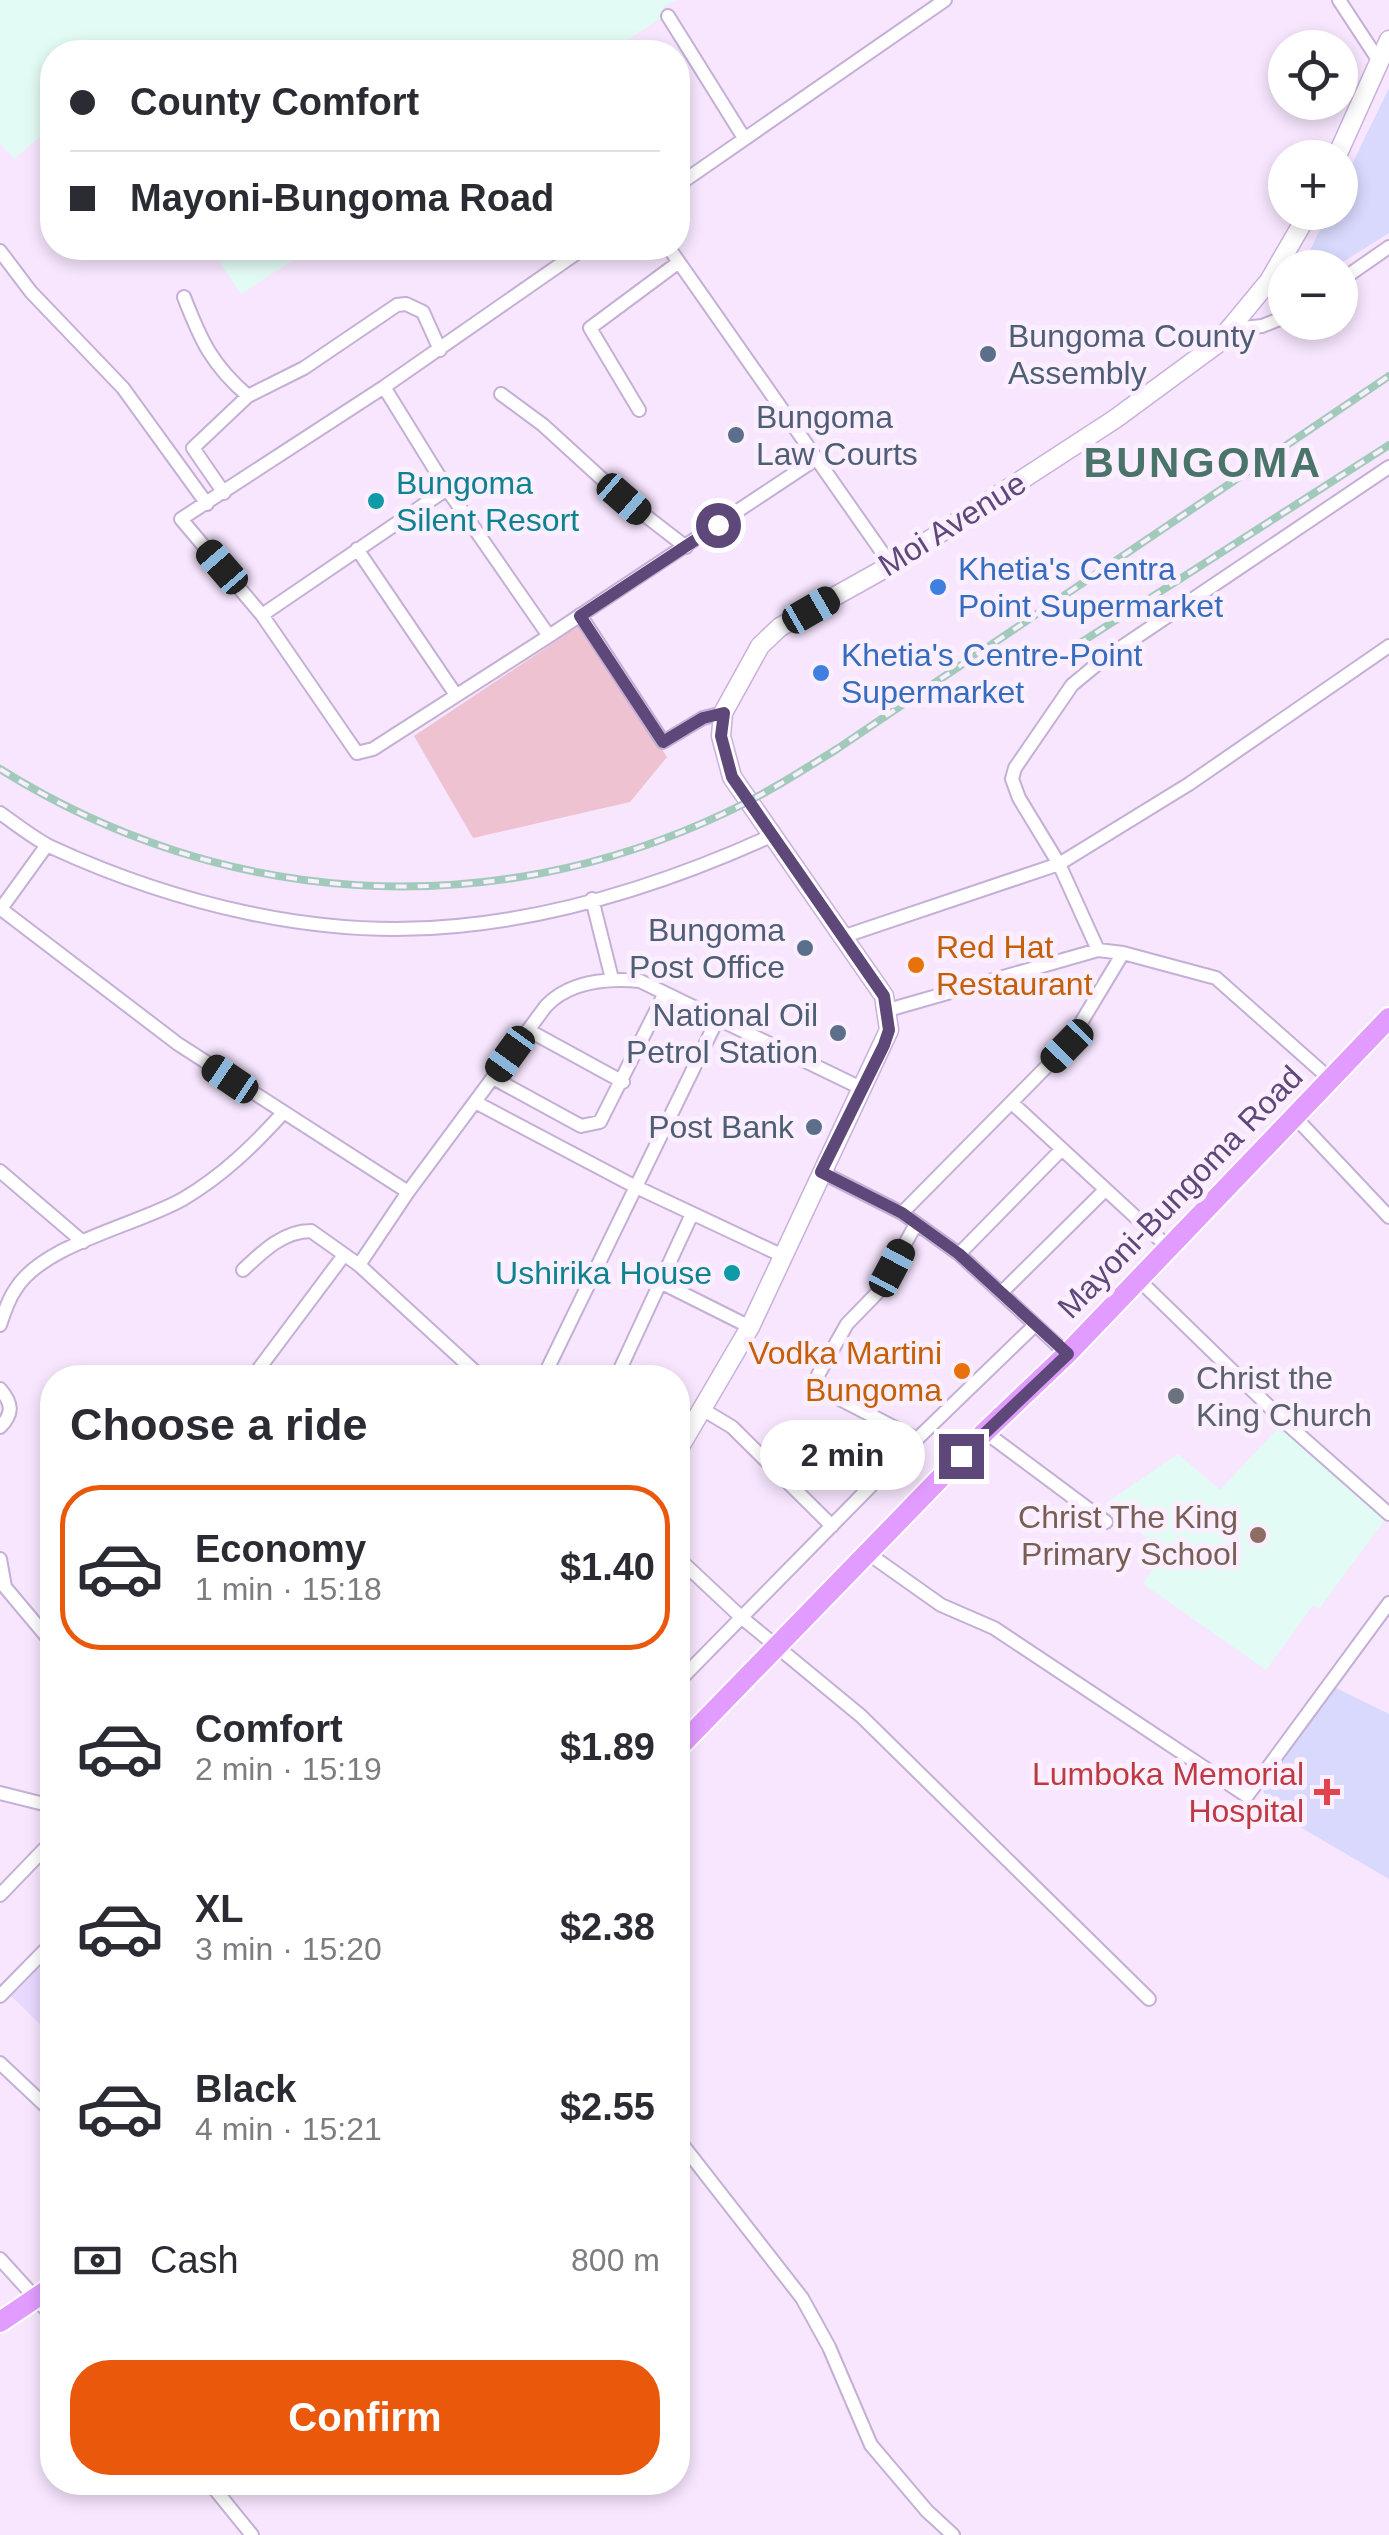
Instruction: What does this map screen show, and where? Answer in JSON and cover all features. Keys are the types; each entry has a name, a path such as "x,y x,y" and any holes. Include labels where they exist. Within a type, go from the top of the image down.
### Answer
{"main road":[{"name":"Mayoni-Bungoma Road","path":"690,1736 866,1552 1068,1354 1389,1018"},
{"path":"0,2322 40,2296"}],"street":[{"path":"690,176 945,0"},
{"path":"1338,0 1379,61"},
{"path":"668,16 683,40"},
{"path":"1344,140 1389,40"},
{"path":"690,51 744,138"},
{"name":"Moi Avenue","path":"724,713 754,655 780,628 892,565 1115,419 1199,358 1233,329 1269,282 1299,230"},
{"path":"1358,269 1389,247"},
{"path":"0,251 31,292 123,388 208,504"},
{"path":"567,260 440,350 181,519 262,615 357,753 373,749 816,460"},
{"path":"639,410 590,328 679,262 892,565"},
{"path":"184,298 209,356 224,376 248,396"},
{"path":"224,493 193,448 248,396 304,368 397,305 406,304 423,312 440,350"},
{"path":"1233,329 1268,324"},
{"path":"384,387 448,490 550,636"},
{"path":"501,394 686,547"},
{"path":"1098,950 1058,864 1013,788 1015,768 1072,685 1122,645 1389,467"},
{"path":"262,615 448,490"},
{"path":"358,549 456,695"},
{"path":"580,616 663,742 703,718 724,713 721,736 732,777 884,996 888,1010 889,1030 884,1045 750,1326 690,1430"},
{"path":"842,937 1058,864 1188,784 1389,646"},
{"path":"0,813 48,845 186,898 243,912 393,928 456,926 505,919 592,899 715,862 771,836"},
{"path":"48,845 1,909 178,1044 408,1192"},
{"path":"592,899 612,979"},
{"path":"888,1010 1098,950 1124,953 1216,978 1330,1079"},
{"path":"902,1213 1067,1046 1124,953"},
{"path":"359,1264 546,1006 566,990 612,979 640,980 863,1089"},
{"path":"493,1078 581,1126 600,1122 664,993"},
{"path":"550,1365 718,1018"},
{"path":"528,1030 623,1082"},
{"path":"474,1102 634,1186 781,1255"},
{"path":"1012,1102 1168,1247"},
{"path":"0,1325 16,1287 32,1272 83,1242 182,1200 246,1154 282,1114"},
{"path":"1293,1115 1389,1217"},
{"path":"959,1254 1061,1150"},
{"path":"0,1171 83,1242"},
{"path":"821,1172 902,1213 959,1254 1068,1354"},
{"path":"1002,1292 1104,1191"},
{"path":"622,1365 692,1214"},
{"path":"916,1224 879,1292 847,1324 818,1375 822,1389 828,1393 918,1438"},
{"path":"243,1270 268,1245 302,1231 319,1235 359,1264 468,1365"},
{"path":"262,1365 344,1255"},
{"path":"1139,1280 1286,1423 1389,1514"},
{"path":"662,1282 750,1326"},
{"path":"690,1670 918,1438 1036,1325"},
{"path":"0,1389 11,1404 11,1414 0,1428"},
{"path":"702,1409 732,1426 832,1526"},
{"path":"985,1432 1106,1522"},
{"path":"866,1552 941,1605 994,1628 1248,1796 1389,1603"},
{"path":"0,1559 6,1587 40,1628"},
{"path":"690,1569 741,1617 861,1716 1149,1999"},
{"path":"0,1793 40,1803"},
{"path":"0,1895 40,1853"},
{"path":"0,1996 40,1955"},
{"path":"0,2063 40,2101"},
{"path":"690,2155 802,2298 829,2346 871,2445 891,2472 953,2535"},
{"path":"0,2259 40,2289"},
{"path":"219,2495 252,2535"}],"shaded area":[{"path":"0,0 678,0 664,6 661,18 627,40 40,40 40,136 14,159 0,143"},
{"path":"1389,88 1389,233 1358,253 1310,250 1320,230 1358,230 1358,152"},
{"path":"218,260 293,260 241,294"},
{"path":"580,625 667,757 630,802 473,838 414,736"},
{"name":"Christ The King Primary School","path":"1281,1425 1386,1518 1319,1609 1313,1605 1266,1670 1143,1584 1163,1552 1106,1503 1178,1454 1220,1490"},
{"name":"Lumboka Memorial Hospital","path":"1332,1686 1389,1714 1389,1879 1271,1810 1260,1782"},
{"path":"40,1960 40,2024 8,1993"}],"railway":[{"path":"0,769 85,815 174,850 264,874 357,885 450,885 543,873 635,849 725,813 837,749 1389,376"},
{"path":"1077,645 1389,445"}],"place":[{"name":"Bungoma County Assembly","path":"988,354"},
{"name":"Bungoma Law Courts","path":"736,435"},
{"name":"Bungoma Silent Resort","path":"376,501"},
{"name":"Khetia's Centra Point Supermarket","path":"938,587"},
{"name":"Khetia's Centre-Point Supermarket","path":"821,673"},
{"name":"Bungoma Post Office","path":"805,948"},
{"name":"Red Hat Restaurant","path":"916,965"},
{"name":"National Oil Petrol Station","path":"838,1033"},
{"name":"Post Bank","path":"814,1127"},
{"name":"Ushirika House","path":"732,1273"},
{"name":"Vodka Martini Bungoma","path":"962,1371"},
{"name":"Christ the King Church","path":"1176,1396"},
{"name":"Christ The King Primary School","path":"1258,1535"},
{"name":"Lumboka Memorial Hospital","path":"1327,1792"}],"district":[{"name":"BUNGOMA","path":"1203,462"}],"route":[{"path":"718,525 580,616 663,742 703,718 724,713 721,736 732,777 884,996 889,1030 884,1045 821,1172 902,1213 959,1254 1068,1354 961,1456"}]}
